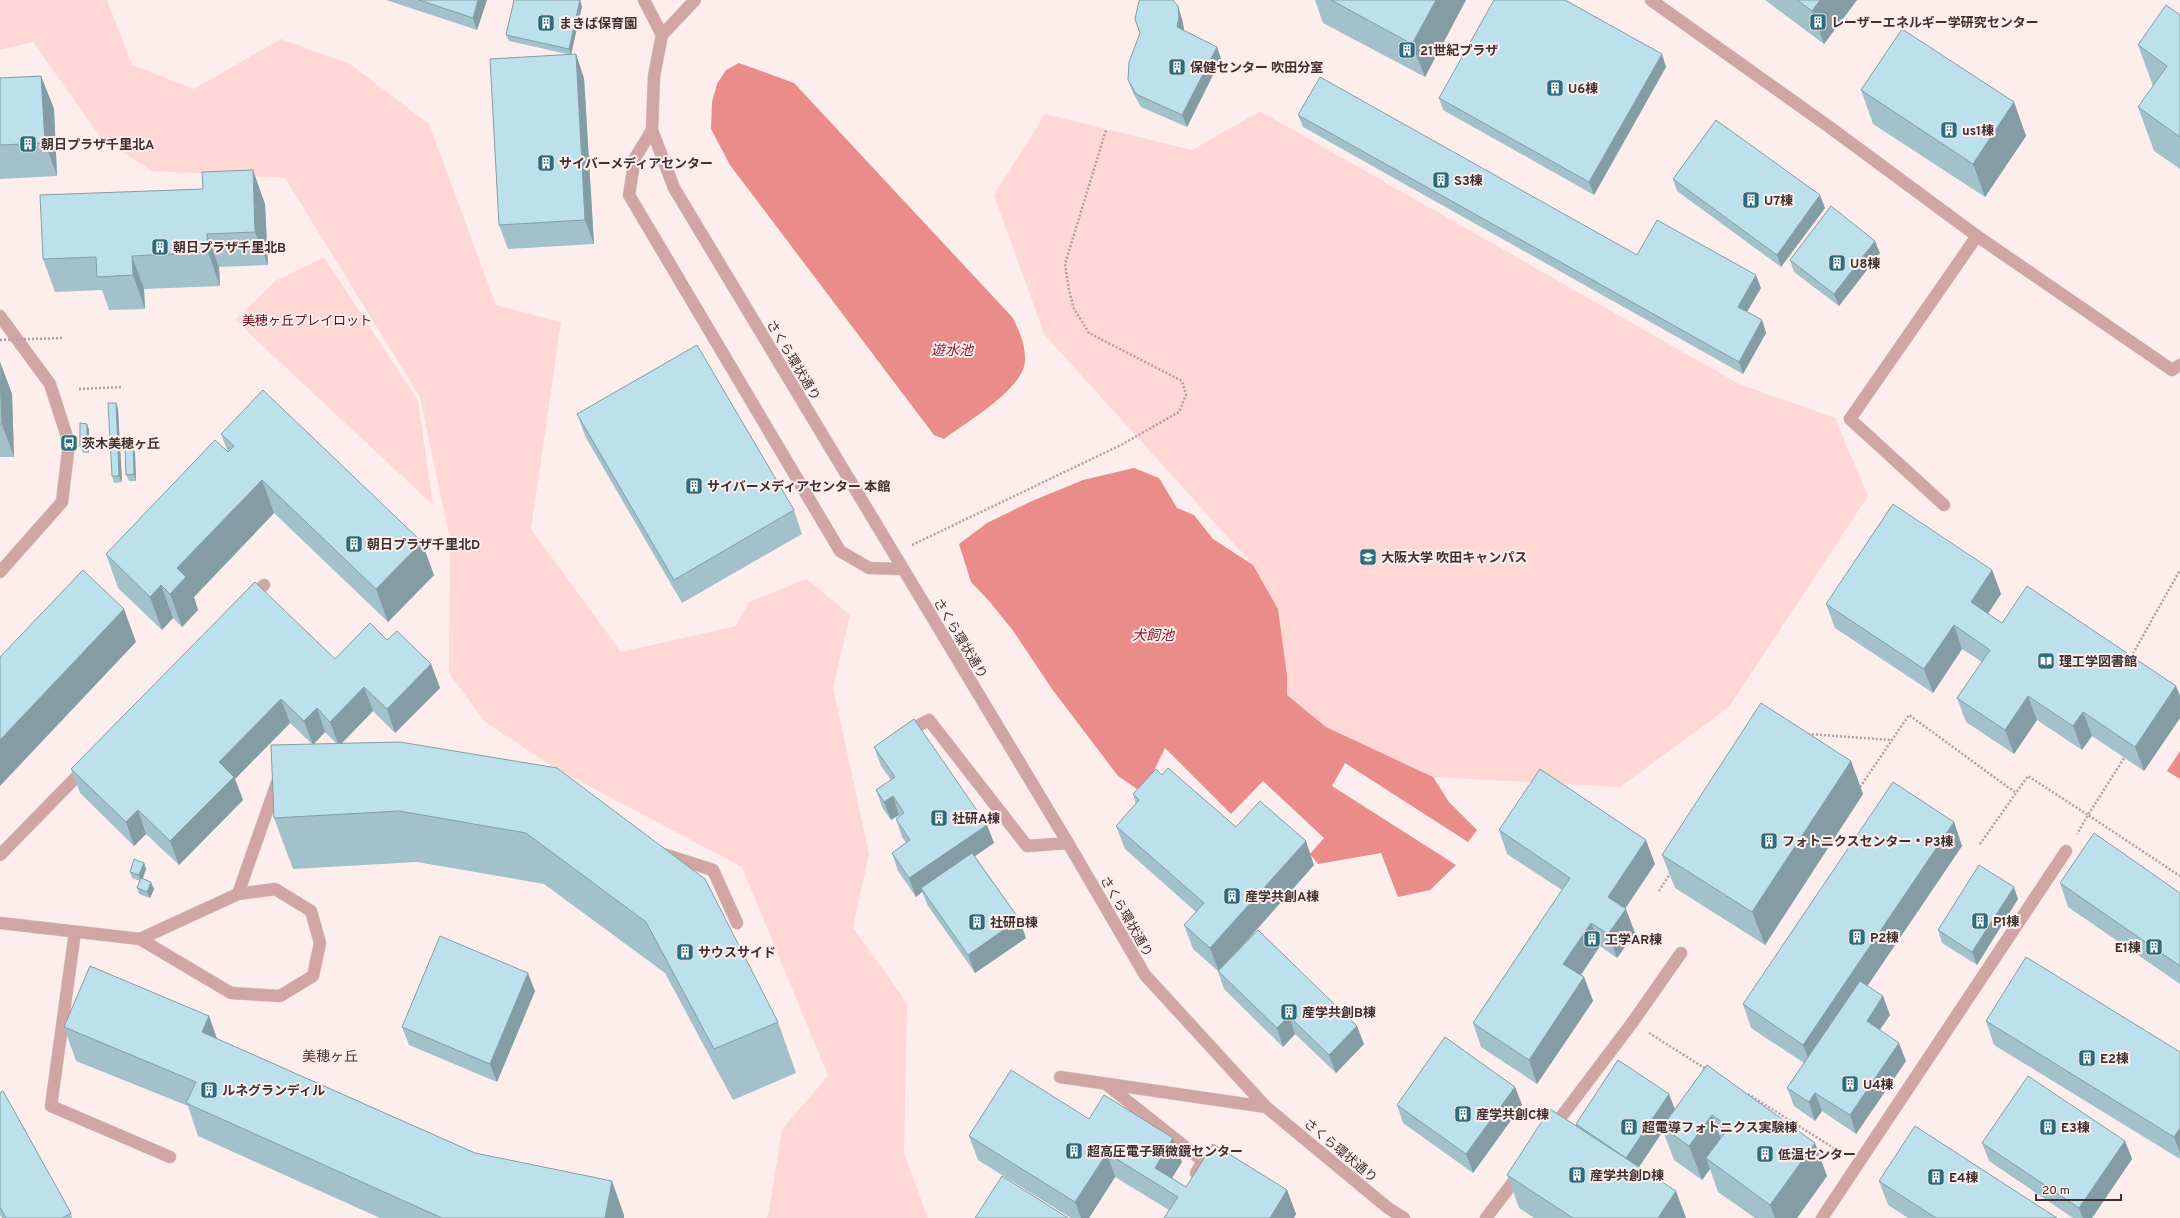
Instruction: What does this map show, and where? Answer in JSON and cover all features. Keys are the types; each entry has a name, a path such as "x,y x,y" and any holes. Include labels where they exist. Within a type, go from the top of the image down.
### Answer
{"street":[{"path":"644,0 662,35 695,0"},
{"path":"1651,0 1828,126 1977,236 2172,370 2180,365"},
{"name":"さくら環状通り","path":"662,35 654,76 652,130 674,188 1068,843 1145,975 1266,1107 1385,1213 1404,1218"},
{"path":"652,130 635,158 629,195 840,551 870,568 903,569"},
{"path":"1944,505 1850,418 1977,236"},
{"path":"0,316 50,384 68,443 62,502 0,572"},
{"path":"242,608 264,585"},
{"path":"891,741 929,720 1027,846 1068,843"},
{"path":"0,855 93,759"},
{"path":"238,894 282,769"},
{"path":"649,850 713,870 737,923"},
{"path":"1822,1218 1860,1164 2066,851"},
{"path":"0,924 140,939 231,993 280,996 313,976 320,943 311,911 275,889 238,894 140,939"},
{"path":"76,932 51,1106 170,1157"},
{"path":"1547,1136 1632,1023 1681,953"},
{"path":"1060,1077 1266,1107"},
{"path":"1105,1084 1203,1161 1189,1183"},
{"path":"1486,1218 1528,1161"}],"path":[{"path":"894,554 1121,445 1179,412 1186,395 1182,380 1089,333 1074,309 1069,290 1065,264 1106,130"},
{"path":"0,340 63,338"},
{"path":"79,389 123,387"},
{"path":"2135,660 2130,657 2180,570"},
{"path":"1909,715 1860,787 1891,740 1909,715"},
{"path":"1909,715 2016,793"},
{"path":"1806,734 1891,740"},
{"path":"2088,815 2129,749"},
{"path":"1980,844 2028,776 2180,876"},
{"path":"1659,891 1674,867"},
{"path":"1632,1023 1712,1073"},
{"path":"1746,1093 1860,1164"}],"green space":[{"path":"0,0 107,0 132,65 194,89 281,39 350,64 429,124 496,305 561,322 531,529 621,652 736,626 749,602 807,579 850,615 833,688 869,854 853,928 907,1003 904,1154 928,1218 766,1218 768,1216 782,1129 828,1076 742,867 553,767 485,722 449,673 450,540 420,397 285,178 152,171 102,139 33,42 0,50"},
{"path":"1260,111 1739,384 1835,418 1868,496 1729,707 1620,787 1433,777 1326,727 1287,695 1287,675 1278,609 1253,565 1044,334 994,195 1045,114 1192,150"},
{"name":"美穂ヶ丘プレイロット","path":"324,257 418,401 433,505 235,320 275,281"}],"water":[{"name":"遊水池","path":"739,63 794,83 1013,318 1024,348 1025,359 1023,370 1006,393 980,414 944,439 934,435 730,165 711,129 712,102 717,84 726,70"},
{"name":"犬飼池","path":"1134,468 1159,478 1177,508 1194,515 1213,539 1253,565 1278,609 1287,675 1287,695 1326,727 1433,777 1449,802 1477,830 1468,842 1345,763 1332,786 1456,865 1430,890 1398,897 1381,853 1318,864 1310,854 1324,838 1263,781 1231,814 1165,748 1143,793 1118,776 1052,689 1014,632 990,602 971,582 959,544 987,523 1032,501 1083,480"},
{"path":"2180,751 2180,779 2167,771"}],"building":[{"path":"419,0 478,0 473,18"},
{"name":"まきば保育園","path":"514,0 580,0 569,49 506,35"},
{"name":"保健センター 吹田分室","path":"1140,0 1173,0 1178,6 1179,17 1177,27 1217,47 1182,115 1136,94 1128,80 1129,62 1140,33 1135,19"},
{"path":"1331,0 1436,0 1412,44"},
{"name":"U6棟","path":"1494,0 1565,0 1662,54 1589,182 1439,98"},
{"path":"1797,0 1820,0 1812,11"},
{"path":"2166,5 2180,15 2180,137 2138,107 2167,66 2138,45"},
{"path":"1902,29 2014,102 1973,164 1861,90"},
{"name":"サイバーメディアセンター","path":"576,54 585,220 499,225 490,59"},
{"path":"41,76 45,143 0,145 0,78"},
{"name":"S3棟","path":"1320,77 1637,255 1657,220 1756,275 1738,307 1762,320 1739,362 1298,115"},
{"name":"U7棟","path":"1716,120 1820,195 1777,255 1673,179"},
{"path":"253,170 255,232 207,234 208,252 132,256 133,275 97,277 96,257 43,259 40,195 203,189 202,172"},
{"name":"U8棟","path":"1831,206 1875,241 1834,294 1790,260"},
{"name":"サイバーメディアセンター 本館","path":"697,345 794,510 674,580 577,414"},
{"path":"0,375 2,424 0,424"},
{"path":"263,390 422,542 376,589 262,480 177,568 186,577 170,594 161,585 150,597 106,554 215,440 228,452 234,446 221,434"},
{"path":"108,403 116,403 119,476 112,476"},
{"path":"80,423 87,424 87,447 80,447"},
{"path":"125,447 133,447 134,474 126,475"},
{"name":"理工学図書館","path":"1893,504 1992,570 1971,602 2002,623 2027,586 2176,686 2135,747 2083,712 2073,726 2028,696 2005,730 1957,698 1990,650 1954,625 1924,669 1826,604"},
{"path":"83,570 124,609 0,740 0,657"},
{"path":"255,582 335,659 370,623 387,640 397,631 431,664 387,709 364,687 330,722 317,708 304,721 281,699 219,762 234,777 170,841 138,810 126,822 71,769"},
{"name":"フォトニクスセンター・P3棟","path":"1761,703 1851,761 1752,912 1662,855"},
{"name":"社研A棟","path":"914,719 987,825 909,878 892,853 910,840 896,819 904,813 893,796 884,802 876,790 895,777 874,747"},
{"path":"400,742 557,768 705,879 778,1022 714,1049 646,922 526,833 399,811 274,818 271,745"},
{"name":"産学共創A棟","path":"1168,768 1236,827 1260,801 1306,841 1210,948 1184,925 1204,903 1116,826 1139,800 1133,794 1156,769 1162,775"},
{"name":"工学AR棟","path":"1540,769 1646,840 1608,897 1626,909 1608,934 1591,923 1563,964 1584,977 1529,1060 1473,1023 1570,878 1499,830"},
{"name":"P2棟","path":"1893,782 1954,822 1803,1045 1743,1004"},
{"name":"E1棟","path":"2094,833 2180,893 2180,966 2060,883"},
{"name":"社研B棟","path":"972,853 1019,919 968,955 921,888"},
{"path":"134,859 144,863 139,875 130,872"},
{"name":"P1棟","path":"1979,865 2014,887 1972,952 1938,930"},
{"path":"141,878 151,882 147,892 137,888"},
{"name":"産学共創B棟","path":"1258,930 1357,1026 1329,1055 1289,1016 1277,1028 1218,971"},
{"path":"440,936 528,973 490,1064 402,1027"},
{"name":"E2棟","path":"2026,957 2180,1052 2180,1128 2174,1137 1986,1021"},
{"path":"90,966 209,1016 202,1032 475,1153 612,1181 605,1218 442,1218 186,1103 196,1082 64,1027"},
{"name":"U4棟","path":"1860,981 1883,996 1867,1021 1899,1043 1850,1115 1815,1093 1809,1102 1787,1088"},
{"name":"産学共創C棟","path":"1445,1037 1515,1087 1466,1154 1397,1105"},
{"name":"超電導フォトニクス実験棟","path":"1618,1060 1669,1094 1626,1158 1576,1124"},
{"path":"1707,1065 1815,1143 1770,1205 1706,1158 1729,1127 1712,1115 1689,1146 1662,1127"},
{"name":"超高圧電子顕微鏡センター","path":"1011,1070 1089,1119 1104,1095 1173,1138 1155,1168 1186,1187 1213,1144 1287,1190 1270,1218 1164,1218 1178,1197 1107,1153 1075,1202 969,1136"},
{"name":"E3棟","path":"2028,1076 2125,1141 2079,1208 1982,1143"},
{"path":"3,1091 71,1213 62,1218 6,1218 0,1207 0,1093"},
{"path":"1550,1109 1676,1191 1658,1218 1573,1218 1507,1175"},
{"path":"1915,1126 2057,1218 1936,1218 1879,1181"},
{"path":"1002,1176 1068,1218 975,1218"}],"place":[{"name":"レーザーエネルギー学研究センター","path":"1818,22"},
{"name":"まきば保育園","path":"546,23"},
{"name":"21世紀プラザ","path":"1407,50"},
{"name":"保健センター 吹田分室","path":"1177,67"},
{"name":"U6棟","path":"1555,88"},
{"name":"us1棟","path":"1949,130"},
{"name":"朝日プラザ千里北A","path":"28,144"},
{"name":"サイバーメディアセンター","path":"546,163"},
{"name":"S3棟","path":"1441,180"},
{"name":"U7棟","path":"1751,200"},
{"name":"朝日プラザ千里北B","path":"160,247"},
{"name":"U8棟","path":"1837,263"},
{"name":"茨木美穂ヶ丘","path":"69,443"},
{"name":"サイバーメディアセンター 本館","path":"694,486"},
{"name":"朝日プラザ千里北D","path":"354,544"},
{"name":"大阪大学 吹田キャンパス","path":"1368,557"},
{"name":"理工学図書館","path":"2046,661"},
{"name":"社研A棟","path":"939,818"},
{"name":"フォトニクスセンター・P3棟","path":"1769,841"},
{"name":"産学共創A棟","path":"1232,896"},
{"name":"P1棟","path":"1980,921"},
{"name":"社研B棟","path":"977,922"},
{"name":"P2棟","path":"1857,937"},
{"name":"工学AR棟","path":"1592,939"},
{"name":"E1棟","path":"2154,947"},
{"name":"サウスサイド","path":"685,952"},
{"name":"産学共創B棟","path":"1289,1012"},
{"name":"E2棟","path":"2087,1058"},
{"name":"U4棟","path":"1850,1084"},
{"name":"ルネグランディル","path":"209,1090"},
{"name":"産学共創C棟","path":"1463,1114"},
{"name":"超電導フォトニクス実験棟","path":"1629,1127"},
{"name":"E3棟","path":"2048,1127"},
{"name":"超高圧電子顕微鏡センター","path":"1074,1151"},
{"name":"低温センター","path":"1765,1154"},
{"name":"産学共創D棟","path":"1577,1175"},
{"name":"E4棟","path":"1936,1177"}],"district":[{"name":"美穂ヶ丘","path":"330,1056"}]}
